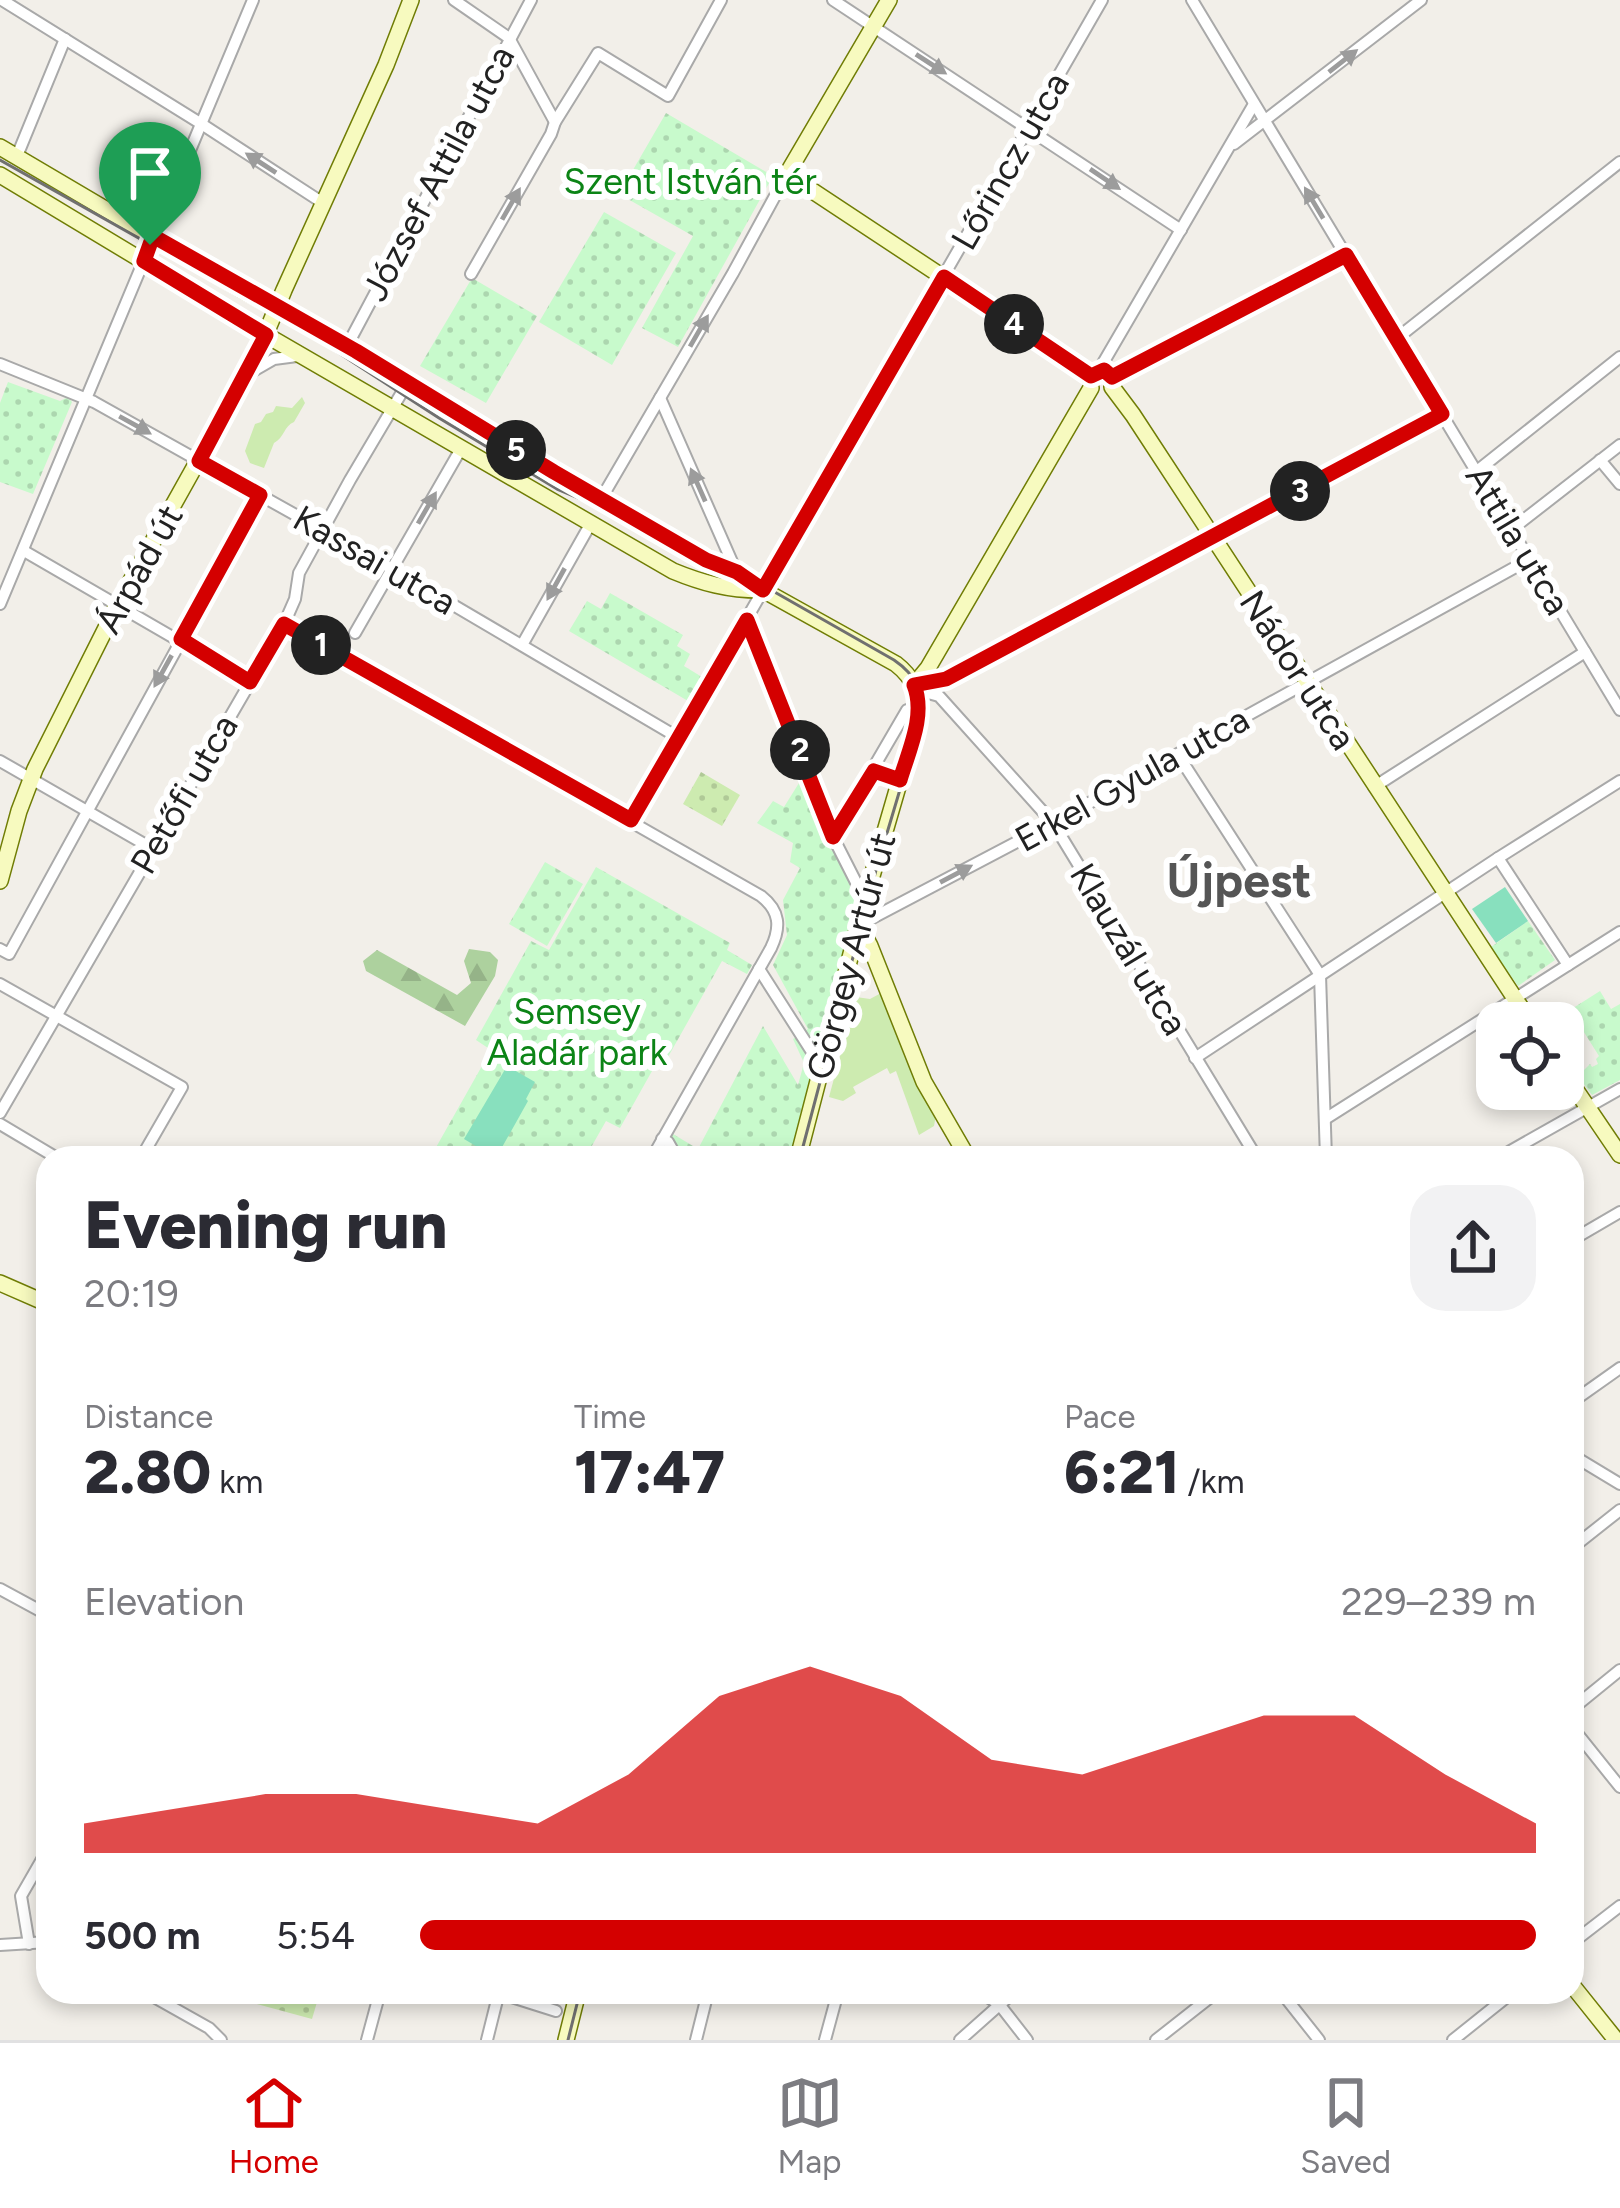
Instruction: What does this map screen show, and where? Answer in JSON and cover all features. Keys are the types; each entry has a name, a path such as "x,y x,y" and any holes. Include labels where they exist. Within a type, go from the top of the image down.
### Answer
{"street":[{"path":"2,0 322,203"},
{"path":"0,604 253,0"},
{"name":"Árpád út","path":"0,881 31,778 118,604 246,376 411,0"},
{"path":"454,0 509,38 553,128"},
{"name":"József Attila utca","path":"347,346 531,0"},
{"path":"471,274 598,53 668,96 722,0"},
{"path":"833,0 1181,230"},
{"path":"601,499 889,0"},
{"name":"Lőrincz utca","path":"631,820 1102,0"},
{"name":"Attila utca","path":"1192,0 1620,710"},
{"path":"1231,146 1421,0"},
{"path":"17,156 64,39"},
{"path":"915,688 1101,380 1254,104"},
{"path":"0,147 706,560 737,572 896,664 915,688 939,696 946,679"},
{"path":"1396,339 1620,162"},
{"path":"787,173 1101,380"},
{"path":"0,175 266,335 693,580 763,590"},
{"path":"1101,380 1346,255"},
{"path":"246,376 274,358 306,357"},
{"path":"1477,471 1620,357"},
{"name":"Kassai utca","path":"0,364 94,402 392,569 679,738"},
{"name":"Nádor utca","path":"1101,380 1213,537 1515,999"},
{"name":"Petőfi utca","path":"0,1113 284,624 299,573 408,382"},
{"path":"660,398 737,572"},
{"path":"915,688 946,679 1442,414"},
{"path":"1512,529 1620,445"},
{"path":"355,633 462,447"},
{"path":"1600,460 1620,484"},
{"path":"0,949 9,954 260,495"},
{"path":"522,645 590,523"},
{"path":"24,551 250,682"},
{"name":"Erkel Gyula utca","path":"859,925 1053,824 1530,559"},
{"path":"747,620 833,837 865,900"},
{"path":"284,624 631,820 767,900 775,910 777,936 658,1146"},
{"path":"1374,787 1586,652"},
{"name":"Görgey Artúr út","path":"801,1146 918,718 915,688"},
{"name":"Klauzál utca","path":"939,696 1053,824 1250,1146"},
{"path":"833,837 907,710"},
{"path":"1178,755 1320,975 1326,1146"},
{"path":"0,761 153,849"},
{"path":"874,771 900,780"},
{"path":"1195,1058 1620,781"},
{"path":"1498,857 1568,965"},
{"path":"859,925 924,1082 961,1146"},
{"path":"1325,1119 1620,932"},
{"path":"759,969 821,1066"},
{"path":"0,984 182,1087 149,1146"},
{"path":"1519,1146 1620,1089"},
{"path":"1584,1101 1620,1155"},
{"path":"0,1124 37,1146"},
{"path":"662,1139 670,1146"},
{"path":"1584,1233 1620,1212"},
{"path":"0,1283 36,1299"},
{"path":"1584,1394 1620,1368"},
{"path":"1584,1462 1620,1484"},
{"path":"1584,1538 1620,1510"},
{"path":"0,1589 36,1608"},
{"path":"1584,1699 1620,1670"},
{"path":"1584,1742 1620,1787"},
{"path":"28,1943 21,1896 36,1870"},
{"path":"1584,1934 1620,1906"},
{"path":"0,1946 36,1943"},
{"path":"1584,2000 1616,2040"},
{"path":"167,2004 209,2027 221,2040"},
{"path":"367,2040 377,2004"},
{"path":"487,2040 495,2004"},
{"path":"533,2004 556,2011"},
{"path":"566,2040 575,2004"},
{"path":"696,2040 705,2004"},
{"path":"825,2040 835,2004"},
{"path":"960,2040 999,2004 1027,2040"},
{"path":"1156,2040 1202,2004"},
{"path":"1290,2004 1319,2040"},
{"path":"1453,2040 1498,2004"}],"green space":[{"name":"Szent István tér","path":"666,113 773,176 678,347 642,328 693,236 619,194"},
{"path":"604,212 676,253 612,365 539,322"},
{"path":"472,278 537,316 486,403 420,366"},
{"path":"8,382 72,402 33,494 0,482 0,403"},
{"path":"302,397 305,403 274,443 264,468 250,463 245,451 255,424 276,406 292,408"},
{"path":"610,593 683,635 677,646 690,654 684,666 702,677 688,701 569,631 587,601 601,609"},
{"path":"701,772 740,795 722,826 683,804"},
{"path":"804,775 824,824 825,841 861,898 793,1146 700,1146 763,1026 798,1085 804,1063 793,1039 808,1029 773,965 787,935 783,900 800,868 790,862 793,843 757,823 773,801 784,807"},
{"path":"545,862 583,884 547,946 509,924"},
{"name":"Semsey Aladár park","path":"596,867 730,943 727,950 752,965 747,974 722,961 668,1057 661,1055 620,1128 606,1121 592,1146 437,1146 491,1050 476,1040 531,941 549,950"},
{"path":"1505,887 1528,921 1496,943 1472,909"},
{"path":"1528,921 1555,960 1518,986 1491,947"},
{"path":"469,949 490,952 498,960 495,976 465,1026 366,971 363,961 377,950 457,995 471,983 464,961"},
{"path":"1600,991 1611,1009 1620,1004 1620,1080 1592,1095 1584,1084 1584,1070 1598,1064 1599,1056 1584,1032 1583,1002"},
{"path":"883,992 936,1115 934,1126 919,1135 896,1071 890,1074 887,1068 853,1087 856,1093 843,1101 829,1097 856,997 870,999"},
{"path":"507,1066 535,1082 503,1146 476,1146 464,1139"},
{"path":"673,1134 693,1146 666,1146"},
{"path":"257,2004 316,2004 312,2019"}],"tram line":[{"path":"0,160 311,335 557,489 600,507 702,566 764,586 908,672 920,692 921,719 803,1146"},
{"path":"568,2040 577,2004"}],"district":[{"name":"Újpest","path":"1239,880"}],"route":[{"path":"153,236 763,590 944,277 1091,376 1104,370 1112,377 1346,255 1442,414 946,679 914,685 918,718 900,780 874,771 833,837 747,620 631,820 284,624 250,682 181,639 260,495 199,461 266,335 144,261 150,245 153,236"}]}
